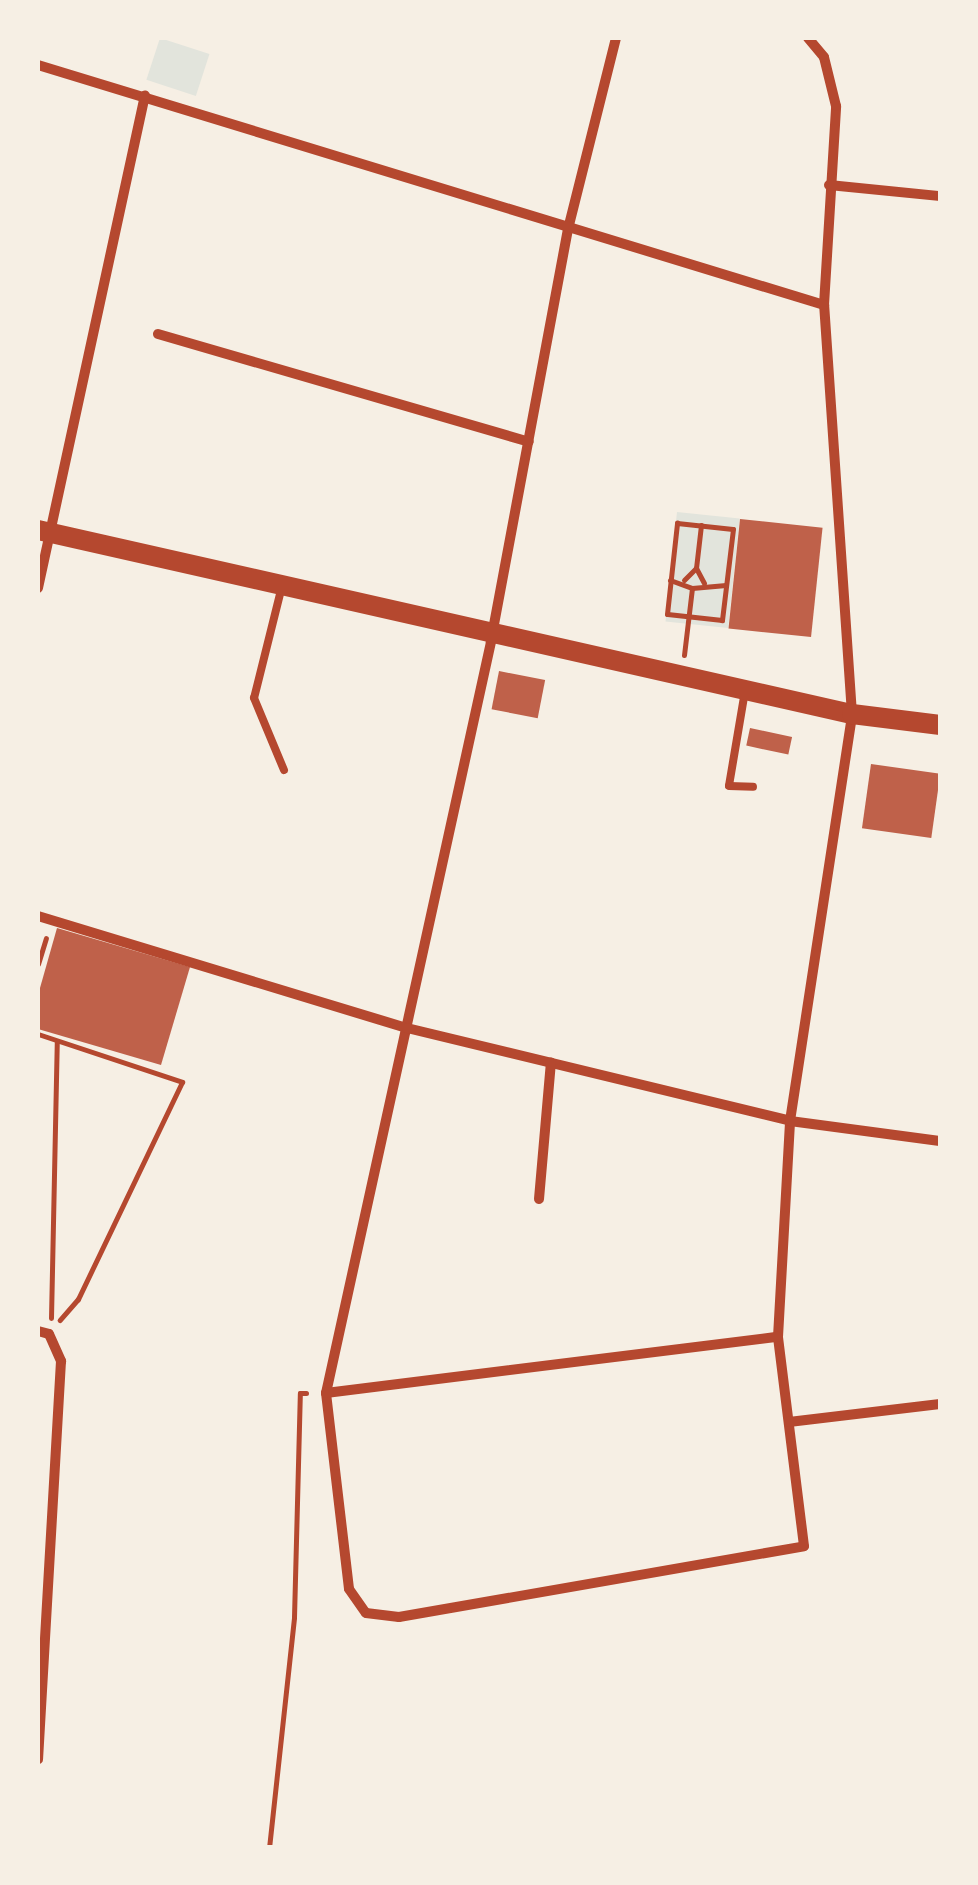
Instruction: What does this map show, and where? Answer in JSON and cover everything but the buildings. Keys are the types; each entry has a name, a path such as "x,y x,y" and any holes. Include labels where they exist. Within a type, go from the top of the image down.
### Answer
{"main road":[{"path":"44,532 745,691 852,714 940,725"}],"street":[{"path":"616,38 568,229 493,632 326,1393 349,1588 366,1613 398,1618 804,1546 778,1336 790,1120 852,714 824,305 836,138 835,87 808,38"},
{"path":"38,65 145,94 568,229 824,305"},
{"path":"38,588 44,532 145,94"},
{"path":"830,186 940,196"},
{"path":"158,334 528,442"},
{"path":"38,916 407,1028 790,1120 940,1141"},
{"path":"539,1199 551,1063"},
{"path":"38,1331 48,1334 61,1360 43,1740 38,1759"},
{"path":"326,1393 778,1336"},
{"path":"788,1422 940,1404"}],"lane":[{"path":"282,586 254,698 284,770"},
{"path":"745,691 729,786 753,787"}],"path":[{"path":"677,523 733,529 722,620 667,614 670,580 677,523"},
{"path":"701,526 696,568 704,583"},
{"path":"670,580 684,580 696,568"},
{"path":"681,676 692,588 684,580"},
{"path":"692,588 704,583 726,585"},
{"path":"38,964 52,920"},
{"path":"38,1034 182,1082 78,1299 51,1331 58,1041"},
{"path":"269,1848 294,1617 300,1393 326,1393"}],"shaded area":[{"path":"160,38 209,54 196,96 146,80"},
{"path":"677,512 740,519 728,628 666,621"}]}
